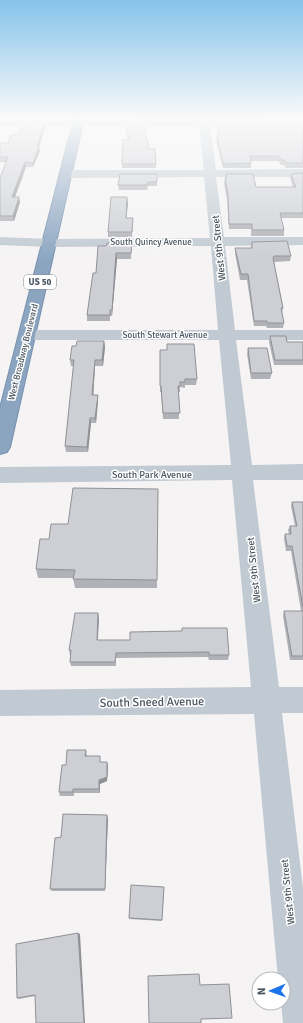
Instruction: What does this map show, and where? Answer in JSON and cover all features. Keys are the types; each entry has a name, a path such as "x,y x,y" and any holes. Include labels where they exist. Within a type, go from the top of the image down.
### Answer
{"highway":[{"name":"West Broadway Boulevard","path":"0,447 68,166"}],"street":[{"name":"West 9th Street","path":"209,166 301,1023"},
{"path":"66,174 303,173"},
{"name":"South Quincy Avenue","path":"0,241 49,243 303,241"},
{"name":"South Stewart Avenue","path":"27,335 303,335"},
{"name":"South Park Avenue","path":"0,475 303,472"},
{"name":"South Sneed Avenue","path":"0,703 303,700"}],"building":[{"path":"5,166 24,166 12,197 19,197 13,216 0,216 0,178"},
{"path":"303,173 303,213 280,213 284,230 252,230 252,224 229,224 228,195 225,178 227,178 226,174 253,174 256,187 296,187 291,174"},
{"path":"120,174 157,174 157,182 148,182 147,185 118,185"},
{"path":"111,197 127,197 126,218 133,218 132,232 108,232"},
{"path":"287,241 291,256 274,256 273,258 283,308 281,308 284,323 254,321 248,274 241,274 235,248 252,248 252,242"},
{"path":"107,243 132,243 131,253 116,253 112,310 110,310 110,315 87,315 93,273 96,273 98,246 106,246"},
{"path":"270,336 286,336 287,342 303,342 303,360 275,360"},
{"path":"77,341 104,341 102,360 95,360 92,395 98,395 95,418 90,418 87,447 65,446 74,360 70,360 72,346 76,346"},
{"path":"167,344 194,344 197,379 185,379 185,382 180,382 180,386 178,386 180,413 163,413 160,386 160,350 167,350"},
{"path":"248,348 267,348 272,373 251,373"},
{"path":"73,488 158,489 157,580 73,579 75,570 36,569 40,539 49,539 51,524 68,524"},
{"path":"292,502 303,502 303,607 292,546 287,546 285,534 291,534 290,526 297,526"},
{"path":"284,611 303,611 303,656 292,656"},
{"path":"75,613 98,613 97,640 130,640 130,632 182,631 182,628 227,628 229,655 209,655 209,652 116,653 115,662 70,662 71,650 69,650"},
{"path":"67,750 86,750 85,756 100,756 100,762 107,762 107,777 99,780 99,789 73,789 73,792 59,792 62,765 66,765"},
{"path":"63,814 107,815 105,889 50,889 55,838 61,837"},
{"path":"131,885 164,887 162,920 129,918"},
{"path":"78,933 84,1023 36,1023 35,995 17,998 16,944"},
{"path":"199,974 200,985 229,984 232,1018 201,1019 201,1023 149,1023 148,976"}]}
